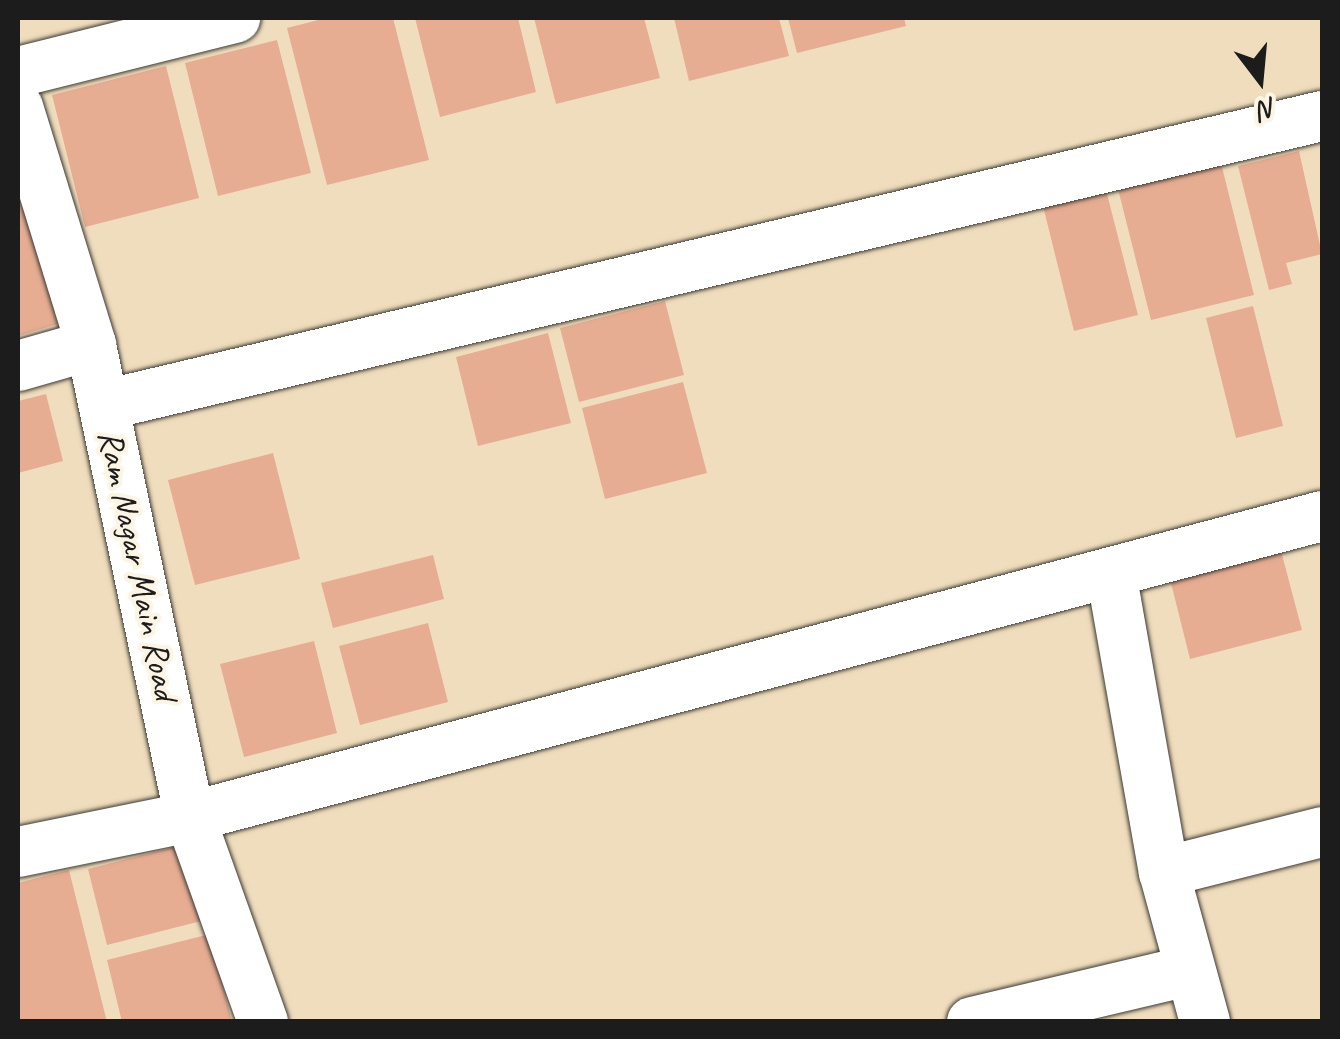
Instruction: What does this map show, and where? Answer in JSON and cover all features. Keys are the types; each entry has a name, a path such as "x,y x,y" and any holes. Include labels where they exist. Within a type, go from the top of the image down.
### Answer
{"street":[{"path":"18,72 235,18"},
{"name":"Ram Nagar Main Road","path":"18,107 91,346 190,817 263,1022"},
{"path":"105,405 1322,116"},
{"path":"18,366 91,346"},
{"path":"18,852 190,817 1112,578 1322,516"},
{"path":"1112,578 1164,872 1187,970 1205,1022"},
{"path":"1164,872 1322,832"},
{"path":"972,1022 1187,970"}],"building":[{"path":"326,18 393,18 429,160 327,185 287,28"},
{"path":"415,18 518,18 536,92 440,117"},
{"path":"534,18 644,18 660,78 556,104"},
{"path":"674,18 779,18 789,56 689,81"},
{"path":"788,18 904,18 906,26 797,53"},
{"path":"277,40 311,173 218,196 185,63"},
{"path":"166,66 199,198 85,227 52,95"},
{"path":"1299,151 1322,254 1286,263 1292,284 1269,290 1238,166"},
{"path":"1219,155 1254,295 1151,320 1116,181"},
{"path":"1105,186 1138,315 1074,331 1042,202"},
{"path":"18,189 58,324 18,336"},
{"path":"665,301 684,375 579,402 560,328"},
{"path":"1253,306 1283,426 1236,438 1206,318"},
{"path":"548,333 571,423 478,446 456,357"},
{"path":"683,382 707,473 605,499 582,408"},
{"path":"46,394 63,461 18,473 18,401"},
{"path":"273,453 300,559 195,585 168,480"},
{"path":"1281,551 1302,630 1190,659 1170,579"},
{"path":"433,555 444,599 333,628 321,583"},
{"path":"428,623 448,702 360,725 339,646"},
{"path":"314,641 337,733 244,757 220,664"},
{"path":"186,844 205,920 107,945 88,869"},
{"path":"69,870 107,1022 18,1022 18,883"},
{"path":"210,934 232,1022 122,1022 107,960"}]}
